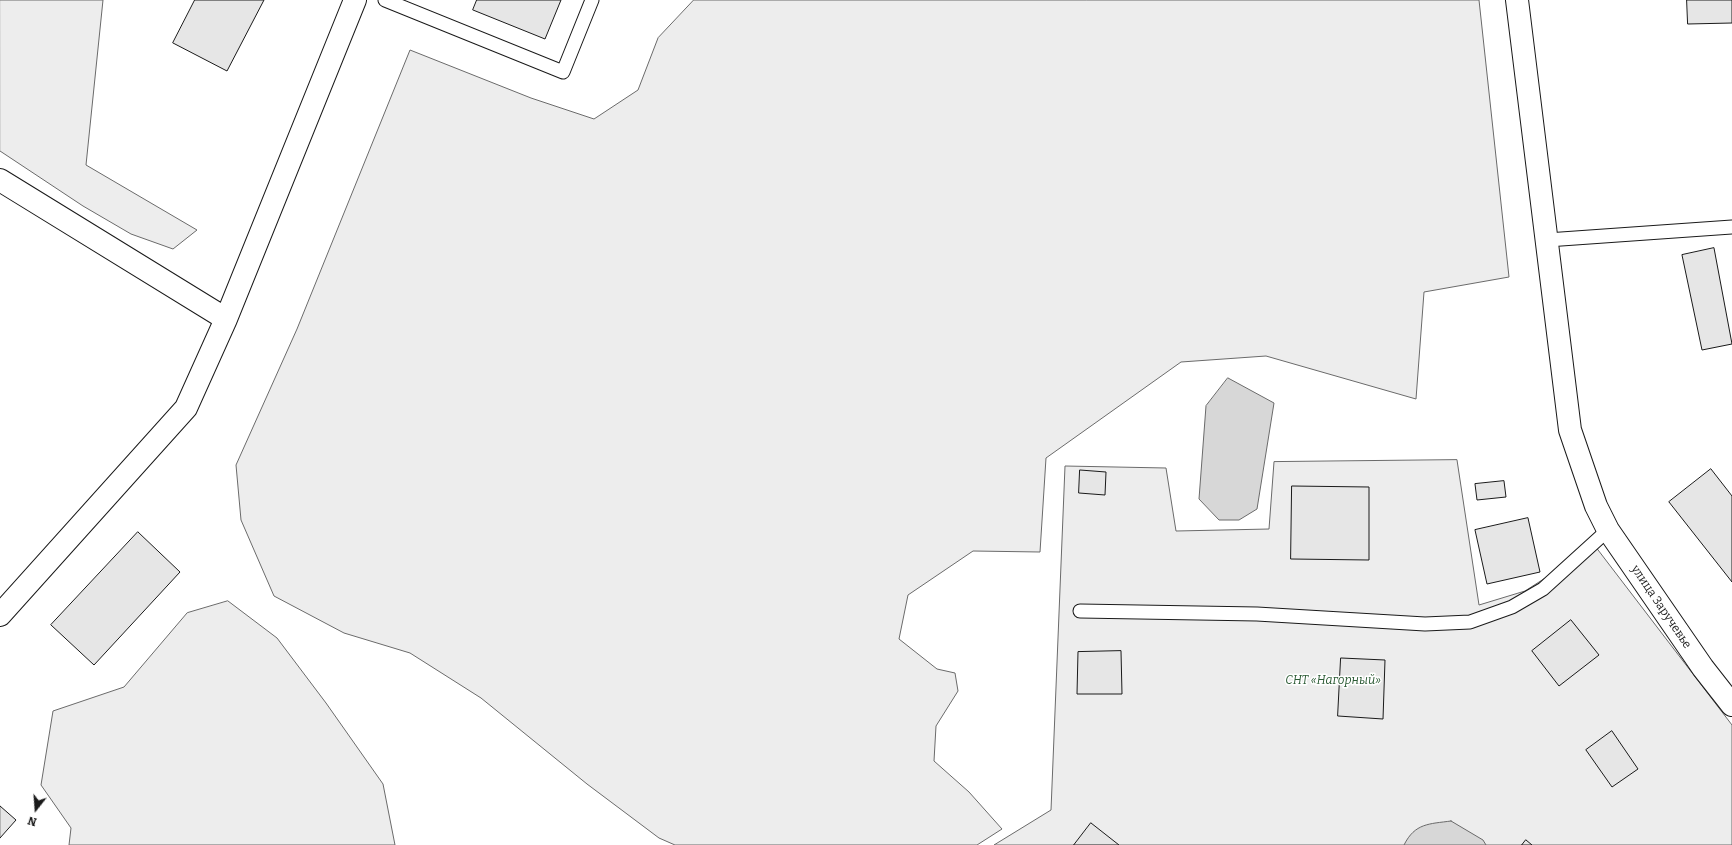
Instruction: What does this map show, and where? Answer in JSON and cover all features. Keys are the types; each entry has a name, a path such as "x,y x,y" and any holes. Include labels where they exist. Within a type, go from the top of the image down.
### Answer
{"street":[{"path":"0,615 186,408 226,319 355,0"},
{"name":"улица Заручевье","path":"1517,0 1570,430 1596,506 1608,530 1703,668 1732,705"},
{"path":"0,180 226,319"}],"lane":[{"path":"385,0 563,72 592,0"},
{"path":"1547,240 1732,227"},
{"path":"1080,611 1257,614 1425,624 1470,622 1512,607 1543,589 1608,530"}],"green space":[{"path":"0,0 103,0 86,165 197,230 173,249 131,234 83,206 0,151"},
{"path":"694,0 1479,0 1509,277 1424,292 1416,399 1266,356 1181,362 1046,458 1040,552 973,551 908,595 899,639 937,669 955,673 958,691 936,726 934,761 969,792 1002,829 977,845 675,845 659,838 587,784 481,698 410,653 344,633 274,596 241,520 236,465 297,329 410,50 531,98 594,119 638,90 658,38"},
{"name":"СНТ «Нагорный»","path":"1457,460 1479,605 1525,591 1595,546 1732,725 1732,845 994,845 1051,810 1065,466 1166,468 1176,531 1269,529 1274,462"},
{"path":"228,601 277,638 326,703 383,784 395,845 69,845 71,828 41,785 53,711 124,687 187,613"}],"shaded area":[{"path":"1228,378 1274,403 1257,509 1239,520 1219,520 1199,499 1206,406"},
{"path":"1451,821 1483,840 1486,845 1404,845 1413,832 1423,826"}],"building":[{"path":"195,0 264,0 227,71 173,43"},
{"path":"477,0 561,0 545,39 473,10"},
{"path":"1687,0 1732,0 1732,23 1688,24"},
{"path":"1714,248 1732,344 1702,350 1682,255"},
{"path":"1711,469 1732,496 1732,582 1669,502"},
{"path":"1080,470 1106,472 1105,495 1079,493"},
{"path":"1504,481 1506,497 1477,500 1475,484"},
{"path":"1292,486 1369,487 1369,560 1291,559"},
{"path":"1528,518 1540,572 1487,584 1475,530"},
{"path":"138,532 180,572 94,665 51,625"},
{"path":"1571,620 1599,655 1559,686 1532,651"},
{"path":"1121,651 1122,694 1077,694 1078,652"},
{"path":"1341,658 1385,660 1383,719 1338,716"},
{"path":"1612,731 1638,769 1612,787 1586,750"},
{"path":"0,806 16,820 0,838"},
{"path":"1091,823 1119,845 1074,845"},
{"path":"1526,840 1532,845 1522,845"}]}
